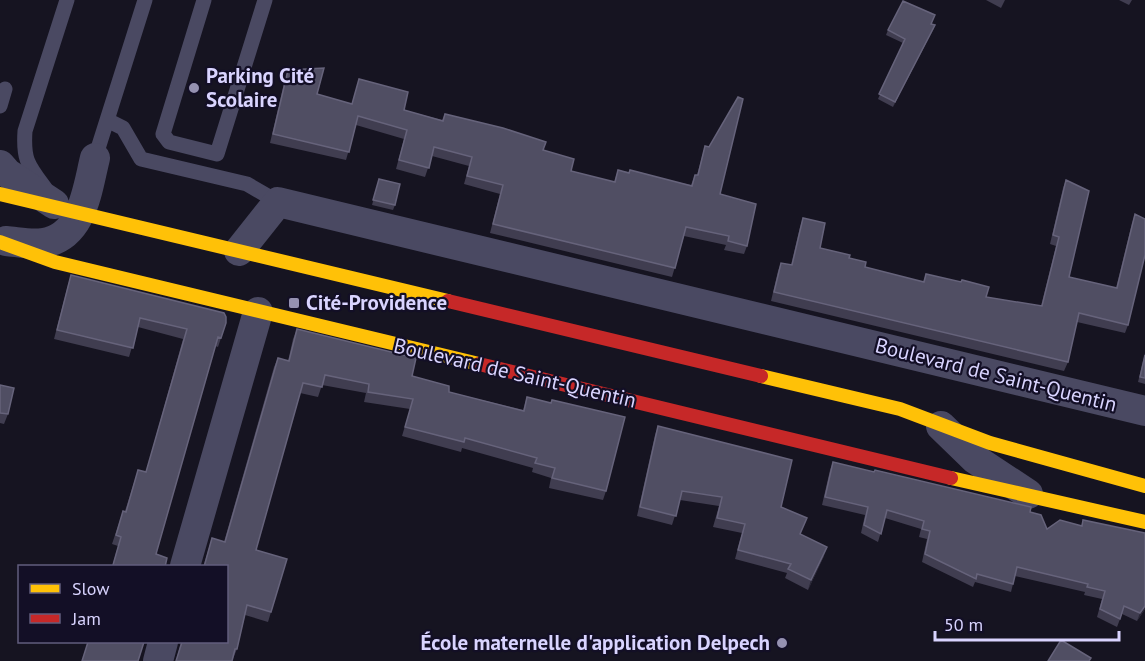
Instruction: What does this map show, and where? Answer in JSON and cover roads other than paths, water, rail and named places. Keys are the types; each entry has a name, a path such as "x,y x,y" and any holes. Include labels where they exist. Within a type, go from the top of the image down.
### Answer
{"street":[{"path":"0,242 43,243 64,236 70,210 95,158"},
{"path":"0,165 8,173 70,210"},
{"path":"0,194 943,418 990,443 1145,486"},
{"path":"238,251 278,202"},
{"name":"Boulevard de Saint-Quentin","path":"278,202 1145,411"},
{"name":"Boulevard de Saint-Quentin","path":"0,242 66,265 258,312 1145,522"},
{"path":"186,565 258,312"},
{"name":"Boulevard de Saint-Quentin","path":"943,418 975,459 1032,496"},
{"path":"158,661 163,643"}],"lane":[{"path":"67,0 25,130 24,147 26,162 70,210"},
{"path":"95,158 145,0"},
{"path":"204,0 163,134 169,142 217,154 265,0"},
{"path":"0,106 6,88"},
{"path":"106,120 123,128 141,159 246,183 278,202"}],"place":[{"name":"Parking Cité Scolaire","path":"194,88"},
{"name":"Cité-Providence","path":"294,303"},
{"name":"École maternelle d'application Delpech","path":"782,643"}]}
